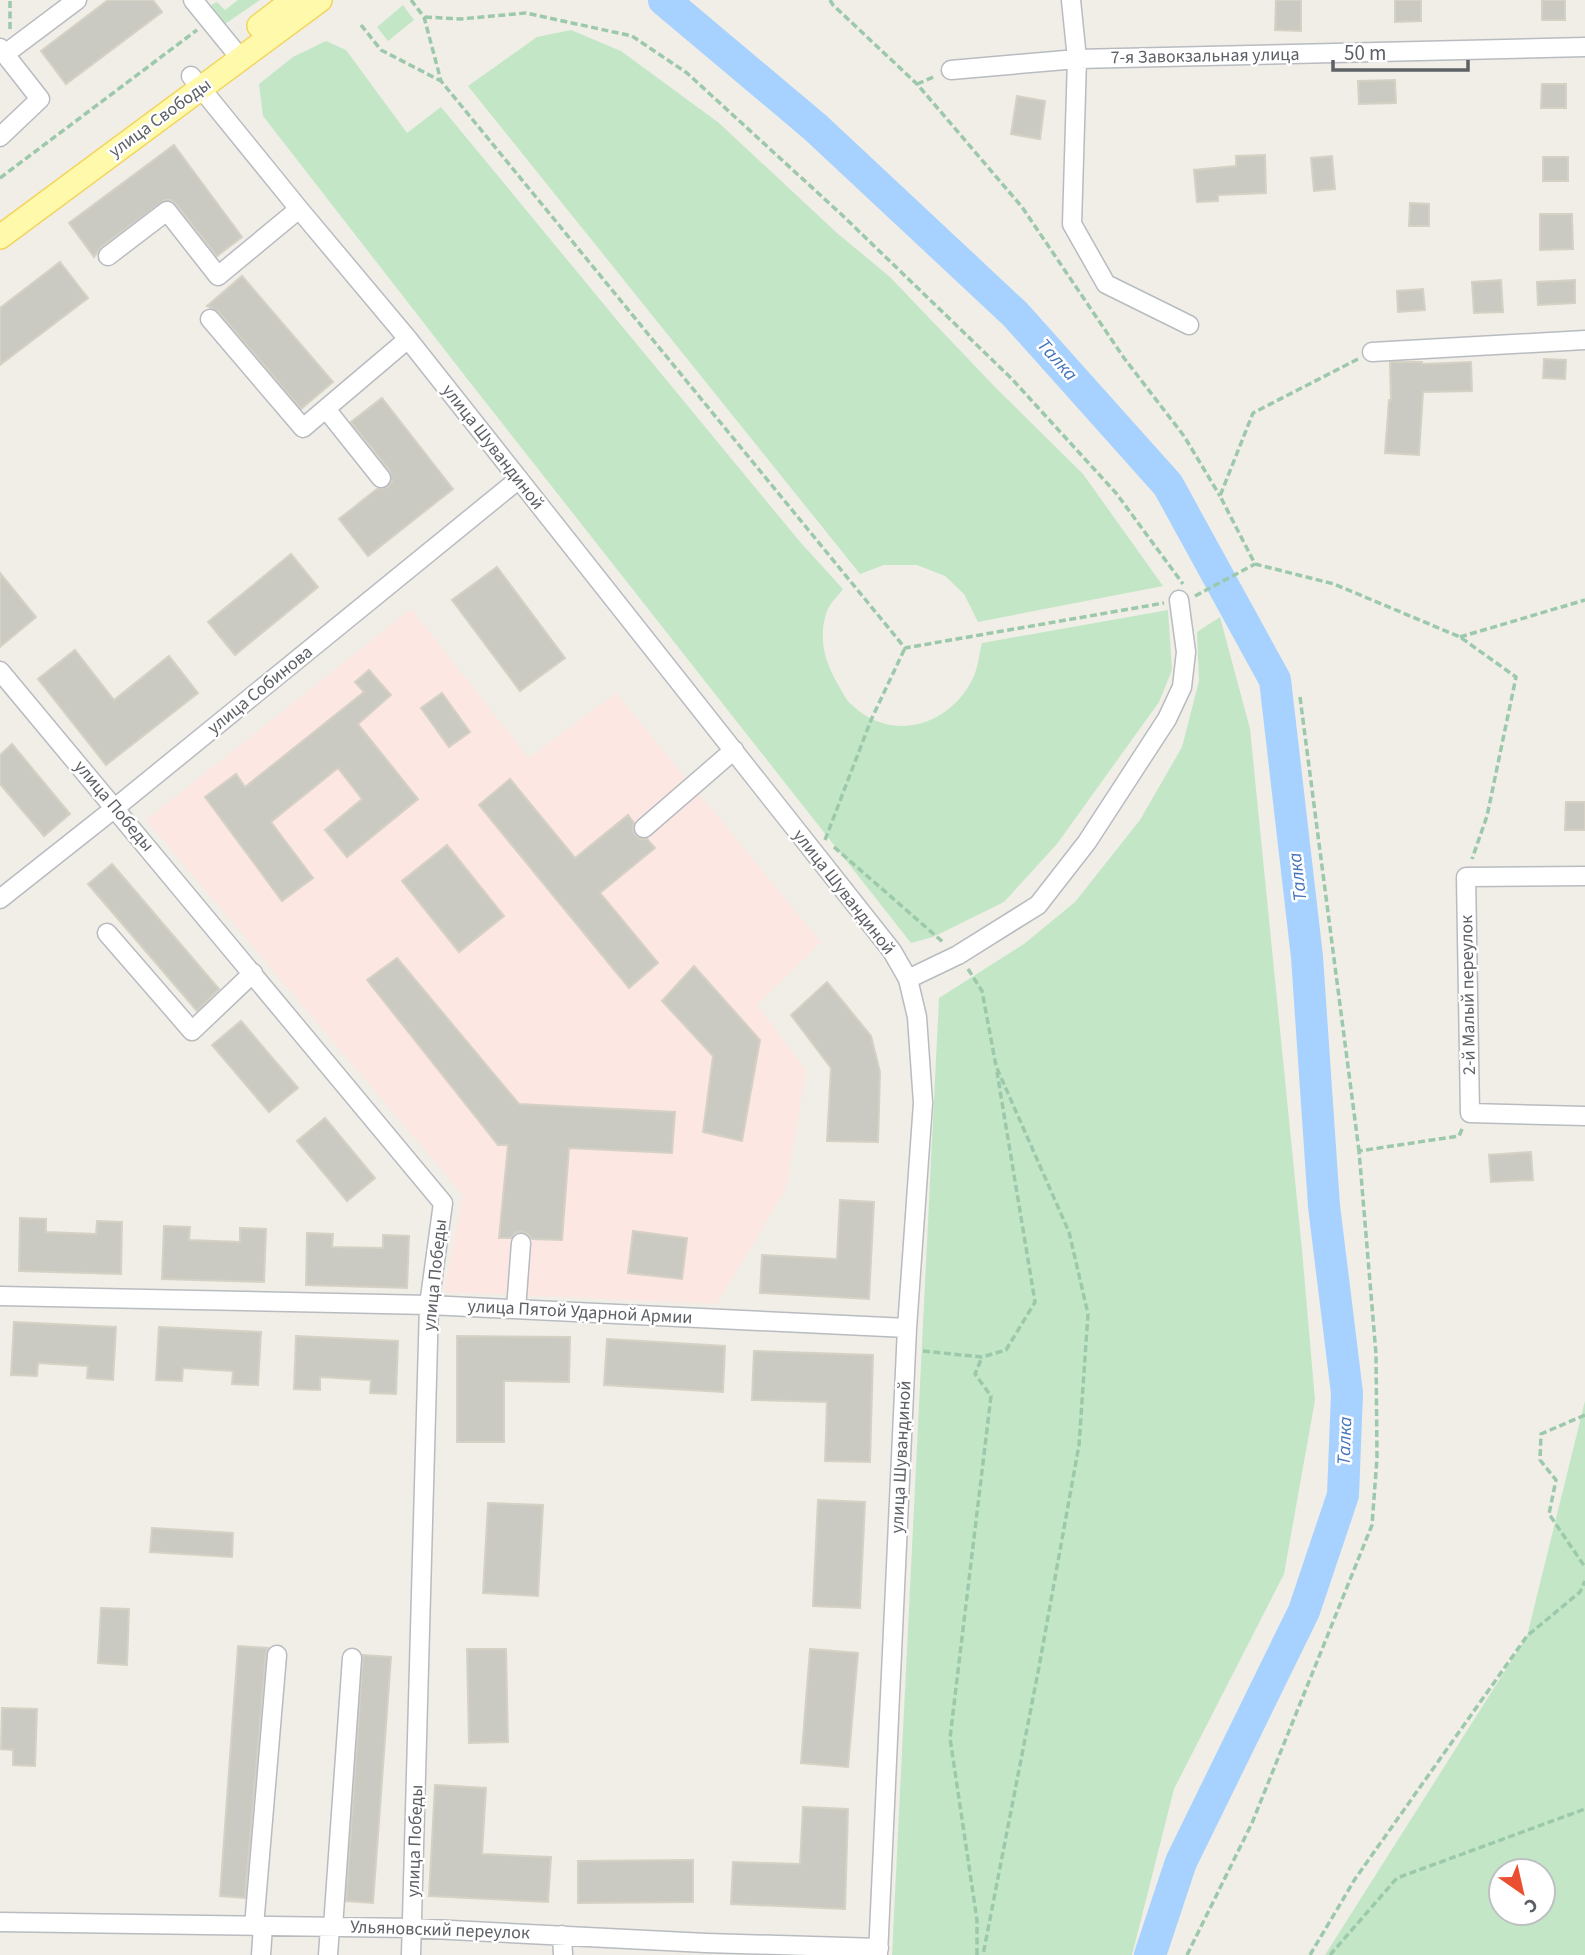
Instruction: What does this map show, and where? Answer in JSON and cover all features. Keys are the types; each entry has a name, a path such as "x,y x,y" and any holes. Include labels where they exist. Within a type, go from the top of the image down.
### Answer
{"main road":[{"name":"улица Свободы","path":"237,53 293,0"},
{"name":"улица Свободы","path":"0,218 237,53 320,0"},
{"name":"улица Свободы","path":"0,236 196,83"}],"street":[{"path":"0,137 40,99 5,51 77,0"},
{"path":"193,0 237,53"},
{"path":"1071,0 1077,59 1073,224 1106,284 1189,325"},
{"name":"7-я Завокзальная улица","path":"951,71 1077,59 1585,47"},
{"name":"улица Шувандиной","path":"196,83 408,339 892,951 908,979 918,1017 923,1103 907,1328 878,1952"},
{"path":"108,256 167,211 218,276 299,209"},
{"path":"210,319 303,428 408,339"},
{"path":"1372,352 1585,340"},
{"path":"326,409 381,478"},
{"name":"улица Собинова","path":"0,898 116,808 519,479"},
{"path":"908,979 958,955 1038,905 1087,842 1167,719 1182,687 1186,652 1184,600"},
{"name":"улица Победы","path":"1,674 116,808 443,1203 429,1305 411,1955"},
{"path":"644,828 734,750"},
{"path":"1466,877 1585,876"},
{"name":"2-й Малый переулок","path":"1466,877 1470,1113"},
{"path":"107,933 191,1031 253,973"},
{"path":"1470,1113 1585,1116"},
{"path":"516,1309 522,1243"},
{"name":"улица Пятой Ударной Армии","path":"0,1296 429,1305 907,1328"},
{"path":"261,1955 258,1926 277,1655"},
{"path":"328,1955 352,1658"},
{"name":"Ульяновский переулок","path":"0,1922 412,1928 562,1935 706,1949 878,1952"},
{"path":"562,1935 563,1955"}],"path":[{"path":"5,51 10,0"},
{"path":"411,0 424,17 441,81"},
{"path":"828,0 917,84 1022,207 1124,358 1184,436 1220,496 1255,564"},
{"path":"424,17 460,19 526,13 632,36 687,73 842,215 1012,378 1115,493 1181,579 1184,600"},
{"path":"0,178 210,21"},
{"path":"361,25 381,50 441,81 905,648"},
{"path":"1220,496 1253,413 1372,352"},
{"path":"905,648 1184,600 1255,564 1334,584 1460,636 1516,677 1487,816 1466,877"},
{"path":"1460,636 1585,600"},
{"path":"905,648 871,720 825,840 958,955 982,991 1035,1301 1006,1350 982,1357 906,1350"},
{"path":"1187,1955 1252,1823 1372,1525 1377,1458 1376,1354 1367,1231 1300,697"},
{"path":"983,1955 1040,1667 1079,1445 1088,1314 1069,1233 996,1066"},
{"path":"1359,1151 1459,1136 1470,1113"},
{"path":"977,1955 977,1920 950,1738 990,1396 975,1374 982,1357"},
{"path":"1585,1415 1541,1434 1540,1460 1556,1480 1549,1514 1585,1567"},
{"path":"1310,1955 1355,1879 1527,1636 1580,1592 1585,1581"},
{"path":"1330,1955 1396,1878 1585,1809"}],"shaded area":[{"path":"411,609 529,758 616,693 821,942 757,1005 806,1070 786,1189 717,1304 444,1292 463,1195 146,820"}],"green space":[{"path":"238,0 260,0 225,24 211,5 217,2 225,10"},
{"path":"403,5 414,20 388,41 377,27"},
{"path":"571,30 621,51 719,123 837,233 890,277 1083,474 1163,586 978,622 964,594 945,576 917,565 884,565 860,574 468,86 537,37"},
{"path":"326,41 346,50 407,133 441,107 801,543 843,589 832,602 824,620 824,648 832,674 845,698 867,717 884,724 901,726 918,724 949,709 962,696 972,680 982,643 1168,610 1172,670 1159,702 1057,844 1004,902 933,937 911,943 263,116 259,84 293,57"},
{"path":"1220,617 1250,729 1315,1400 1284,1574 1174,1789 1132,1955 892,1955 939,998 1024,944 1075,902 1140,820 1182,747 1199,681 1197,632"},
{"path":"1585,1401 1585,1955 1325,1955 1527,1636"}],"building":[{"path":"108,0 153,0 162,12 66,84 41,51"},
{"path":"1276,0 1301,0 1301,31 1275,30"},
{"path":"1395,0 1421,0 1421,21 1395,22"},
{"path":"1542,0 1565,0 1565,20 1542,20"},
{"path":"1395,80 1396,103 1359,104 1358,81"},
{"path":"1542,84 1566,84 1566,108 1541,108"},
{"path":"1017,96 1045,101 1040,139 1011,134"},
{"path":"174,145 242,237 217,256 176,204 165,200 101,247 94,257 69,223"},
{"path":"1265,155 1266,193 1218,195 1218,201 1197,202 1194,170 1236,166 1236,156"},
{"path":"1332,156 1335,189 1314,191 1311,158"},
{"path":"1543,157 1568,157 1568,181 1543,181"},
{"path":"1410,203 1429,204 1429,226 1409,226"},
{"path":"1540,214 1572,214 1573,249 1540,250"},
{"path":"60,262 88,298 0,365 0,308"},
{"path":"242,276 333,382 301,409 219,312 207,306"},
{"path":"1501,280 1503,312 1474,313 1472,282"},
{"path":"1575,280 1575,303 1538,305 1537,282"},
{"path":"1423,289 1425,310 1398,312 1397,291"},
{"path":"1544,359 1566,360 1565,379 1543,378"},
{"path":"1390,362 1471,362 1472,391 1423,392 1419,455 1385,453 1391,400"},
{"path":"382,398 453,489 368,556 339,519 377,489 388,487 392,481 390,471 351,422"},
{"path":"291,554 318,587 235,655 208,622"},
{"path":"497,567 565,658 520,691 452,600"},
{"path":"0,573 36,617 0,647"},
{"path":"75,650 114,700 169,656 198,693 106,765 38,679"},
{"path":"369,670 391,695 358,724 418,799 347,857 325,830 362,799 338,768 271,822 313,878 282,901 205,797 236,774 245,787 364,692 355,682"},
{"path":"442,693 470,732 449,747 421,708"},
{"path":"12,744 70,814 44,836 0,784 0,755"},
{"path":"510,779 575,858 628,815 634,823 635,835 647,839 655,848 600,893 658,963 629,988 479,805"},
{"path":"1566,802 1585,802 1585,830 1565,830"},
{"path":"447,845 504,916 459,952 402,881"},
{"path":"112,864 219,989 197,1011 88,884"},
{"path":"397,958 519,1104 675,1112 672,1153 569,1148 562,1240 532,1239 521,1232 515,1233 511,1238 499,1238 508,1145 498,1145 367,980"},
{"path":"694,966 760,1040 742,1141 703,1132 713,1056 662,1001"},
{"path":"827,982 871,1036 880,1072 878,1142 827,1141 831,1068 791,1015"},
{"path":"241,1021 298,1088 269,1112 212,1045"},
{"path":"325,1118 375,1178 347,1201 297,1141"},
{"path":"1531,1152 1533,1180 1491,1182 1489,1155"},
{"path":"840,1200 874,1202 869,1299 760,1293 762,1255 837,1259"},
{"path":"20,1218 46,1219 46,1232 96,1234 97,1221 122,1222 121,1274 19,1271"},
{"path":"164,1226 190,1227 189,1240 240,1242 240,1228 266,1229 264,1282 162,1279"},
{"path":"633,1231 687,1238 682,1279 628,1273"},
{"path":"307,1233 333,1234 332,1247 383,1248 383,1235 409,1236 407,1288 306,1285"},
{"path":"14,1322 116,1327 113,1380 87,1378 88,1366 38,1363 37,1376 11,1375"},
{"path":"159,1327 261,1332 258,1385 232,1384 233,1371 183,1368 182,1381 156,1380"},
{"path":"296,1336 398,1341 396,1394 370,1393 371,1380 320,1377 320,1390 294,1389"},
{"path":"457,1336 570,1337 569,1382 504,1381 504,1442 457,1442"},
{"path":"607,1339 725,1346 723,1392 604,1385"},
{"path":"754,1351 873,1355 870,1462 825,1461 827,1402 752,1400"},
{"path":"818,1500 865,1502 860,1608 813,1606"},
{"path":"488,1503 543,1505 538,1596 483,1593"},
{"path":"152,1528 233,1533 232,1557 150,1552"},
{"path":"101,1608 129,1609 127,1665 98,1663"},
{"path":"238,1646 268,1648 245,1898 220,1896"},
{"path":"467,1649 506,1649 508,1742 469,1743"},
{"path":"810,1649 858,1653 848,1767 801,1763"},
{"path":"363,1655 391,1657 373,1903 346,1901"},
{"path":"2,1708 37,1709 35,1766 13,1765 13,1750 1,1749"},
{"path":"435,1785 486,1788 482,1854 551,1857 548,1902 429,1896"},
{"path":"803,1807 848,1809 845,1909 731,1904 733,1862 800,1864"},
{"path":"693,1860 693,1902 578,1903 578,1861"}],"waterway":[{"name":"Талка","path":"664,0 815,127 1015,314 1168,485 1275,680 1307,957 1324,1206 1347,1393 1343,1495 1304,1611 1181,1862 1150,1955"}]}
